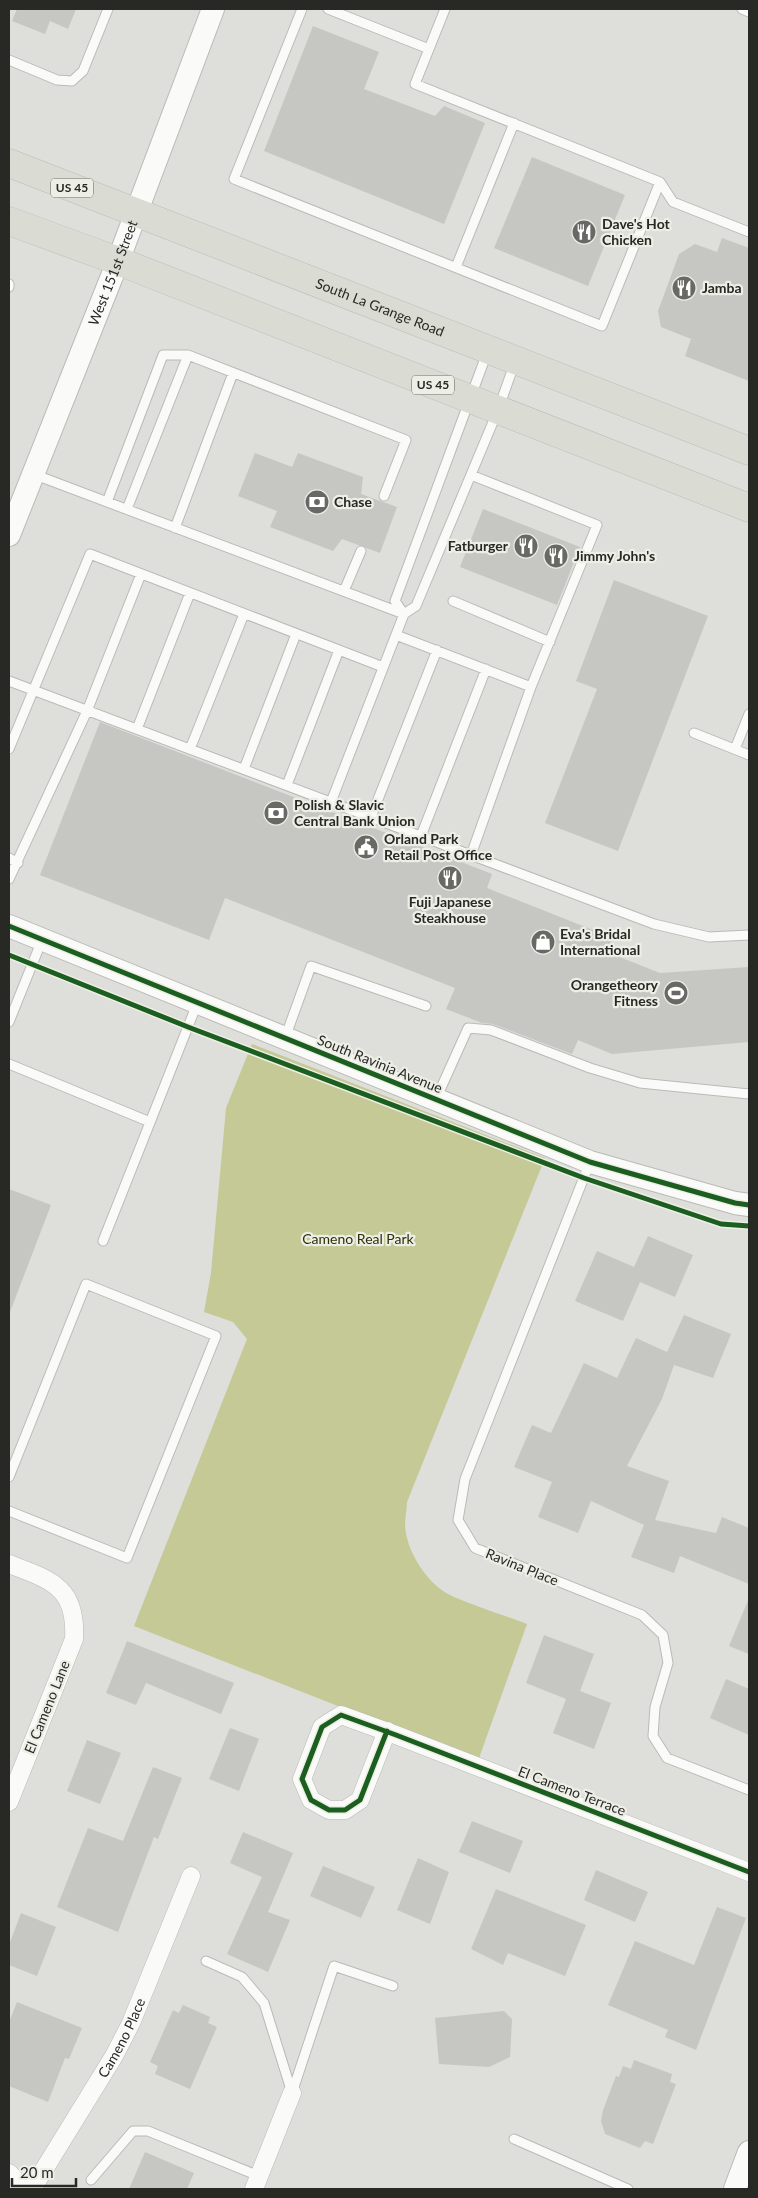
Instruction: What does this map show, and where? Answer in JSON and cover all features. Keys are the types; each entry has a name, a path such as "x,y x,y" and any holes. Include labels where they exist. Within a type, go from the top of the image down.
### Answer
{"highway":[{"name":"South La Grange Road","path":"9,163 749,452"},
{"name":"US 45","path":"9,221 118,261 749,508"}],"street":[{"name":"West 151st Street","path":"9,535 118,261 213,9"},
{"name":"South Ravinia Avenue","path":"9,926 590,1162 735,1203 749,1205"},
{"name":"El Cameno Lane","path":"9,1564 42,1576 62,1590 72,1609 75,1622 74,1639 9,1802"},
{"name":"El Cameno Terrace","path":"387,1731 360,1800 345,1810 329,1810 311,1800 302,1779 322,1727 341,1715 387,1731 749,1872"},
{"name":"Cameno Place","path":"32,2189 114,2056 131,2023 191,1876"},
{"path":"257,2183 292,2093"},
{"path":"735,2189 749,2152"},
{"path":"9,2173 23,2189"}],"lane":[{"path":"9,60 58,80 72,81 83,71 108,9"},
{"path":"302,9 234,178 602,326 660,182"},
{"path":"328,9 429,49"},
{"path":"445,9 415,84 660,182 673,202 749,232"},
{"path":"742,9 749,12"},
{"path":"456,268 514,124"},
{"path":"404,614 396,601 488,350"},
{"path":"106,502 163,356 188,355 406,440 384,496"},
{"path":"127,510 188,355"},
{"path":"331,802 404,614 416,606 498,410 516,360"},
{"path":"176,528 233,373"},
{"path":"33,474 404,614"},
{"path":"471,475 598,525 531,687 471,855"},
{"path":"344,591 361,551"},
{"path":"9,749 90,554 383,668"},
{"path":"9,880 87,710 141,574"},
{"path":"137,729 190,593"},
{"path":"453,601 550,642"},
{"path":"190,749 244,614"},
{"path":"244,769 296,634"},
{"path":"396,635 531,687"},
{"path":"287,786 339,650"},
{"path":"370,817 437,650"},
{"path":"420,836 486,669"},
{"path":"9,681 654,924 709,937 749,935"},
{"path":"735,749 749,714"},
{"path":"694,733 749,755"},
{"path":"9,858 18,862"},
{"path":"9,1022 42,940"},
{"path":"285,1038 311,966 426,1006"},
{"path":"103,1241 198,1002"},
{"path":"436,1100 468,1028 490,1030 590,1068 640,1083 749,1094"},
{"path":"9,1064 150,1122"},
{"name":"Ravina Place","path":"590,1162 465,1479 458,1520 475,1548 642,1615 663,1635 668,1663 655,1707 653,1736 667,1758 749,1790"},
{"path":"9,1477 86,1284 216,1336 127,1558 9,1510"},
{"path":"206,1961 242,1976 264,2003 292,2093"},
{"path":"292,2093 334,1966 393,1986"},
{"path":"91,2180 133,2131 148,2131 257,2183"},
{"path":"514,2139 628,2189"}],"green space":[{"name":"Cameno Real Park","path":"252,1044 545,1158 407,1502 405,1525 409,1545 413,1555 432,1582 440,1589 457,1598 527,1624 478,1761 134,1626 247,1339 233,1322 204,1312 211,1273 226,1108"}],"building":[{"path":"17,9 76,9 68,29 50,21 45,34 12,21"},
{"path":"313,26 379,52 364,89 435,116 444,106 485,123 444,224 264,151"},
{"path":"532,157 625,195 588,286 494,248"},
{"path":"722,238 749,248 749,381 685,356 691,339 661,327 658,311 679,254 695,244 717,252"},
{"name":"Chase","path":"255,453 292,467 298,453 363,477 361,494 397,507 380,553 342,539 333,551 270,527 277,511 238,496"},
{"path":"483,509 580,547 557,605 460,567"},
{"path":"614,580 708,616 618,851 545,823 597,689 576,681"},
{"path":"100,722 492,874 487,888 613,938 607,952 660,973 749,967 749,1042 612,1054 578,1040 572,1054 493,1024 482,1023 446,1009 455,988 225,898 209,940 40,875"},
{"path":"9,1189 51,1205 10,1312 9,1312"},
{"path":"648,1236 693,1255 675,1297 640,1282 623,1321 575,1301 597,1251 634,1267"},
{"path":"684,1315 731,1334 713,1378 674,1365 662,1399 627,1466 669,1481 655,1520 716,1533 722,1517 749,1528 749,1584 680,1556 674,1573 631,1557 644,1525 591,1501 578,1533 538,1517 552,1482 514,1467 532,1425 551,1433 584,1363 617,1378 636,1338 667,1352"},
{"path":"749,1598 749,1654 729,1646"},
{"path":"544,1635 594,1654 580,1691 611,1703 594,1749 553,1733 566,1699 526,1683"},
{"path":"127,1641 234,1683 221,1714 146,1683 136,1705 106,1693"},
{"path":"726,1679 749,1689 749,1735 710,1718"},
{"path":"230,1728 259,1739 239,1791 209,1779"},
{"path":"87,1740 121,1753 100,1804 67,1791"},
{"path":"153,1767 182,1778 158,1839 154,1837 118,1932 57,1907 88,1828 123,1841"},
{"path":"472,1821 523,1841 510,1873 459,1852"},
{"path":"243,1832 293,1853 268,1912 290,1920 268,1972 227,1954 262,1877 230,1863"},
{"path":"418,1858 449,1872 430,1924 397,1910"},
{"path":"323,1866 375,1887 361,1918 310,1896"},
{"path":"596,1870 648,1892 635,1922 584,1900"},
{"path":"496,1889 586,1925 565,1976 508,1953 503,1965 471,1949"},
{"path":"717,1907 746,1918 696,2050 665,2037 668,2030 608,2005 635,1941 694,1965"},
{"path":"21,1913 56,1927 37,1976 9,1965 9,1945"},
{"path":"17,2002 82,2028 69,2059 65,2058 48,2102 9,2086 9,2022"},
{"path":"183,2005 210,2017 208,2023 217,2027 190,2089 155,2074 158,2066 150,2062 173,2010 179,2013"},
{"path":"504,2011 512,2019 510,2057 489,2067 439,2064 435,2018"},
{"path":"634,2060 672,2074 670,2082 676,2084 653,2144 645,2141 640,2148 605,2134 601,2121 603,2110 616,2076 619,2077 623,2066 631,2069"},
{"path":"145,2152 194,2173 187,2189 129,2189"}],"cycle path":[{"path":"9,926 590,1162 735,1203 749,1205"},
{"path":"9,955 188,1027 584,1178 721,1224 749,1226"},
{"path":"387,1731 360,1800 345,1810 329,1810 311,1800 302,1779 322,1727 341,1715 396,1735 749,1872"}],"place":[{"name":"Dave's Hot Chicken","path":"584,232"},
{"name":"Jamba","path":"684,288"},
{"name":"Chase","path":"317,502"},
{"name":"Fatburger","path":"526,546"},
{"name":"Jimmy John's","path":"556,556"},
{"name":"Polish & Slavic Central Bank Union","path":"276,813"},
{"name":"Orland Park Retail Post Office","path":"366,847"},
{"name":"Fuji Japanese Steakhouse","path":"450,878"},
{"name":"Eva's Bridal International","path":"543,942"},
{"name":"Orangetheory Fitness","path":"676,993"}]}
